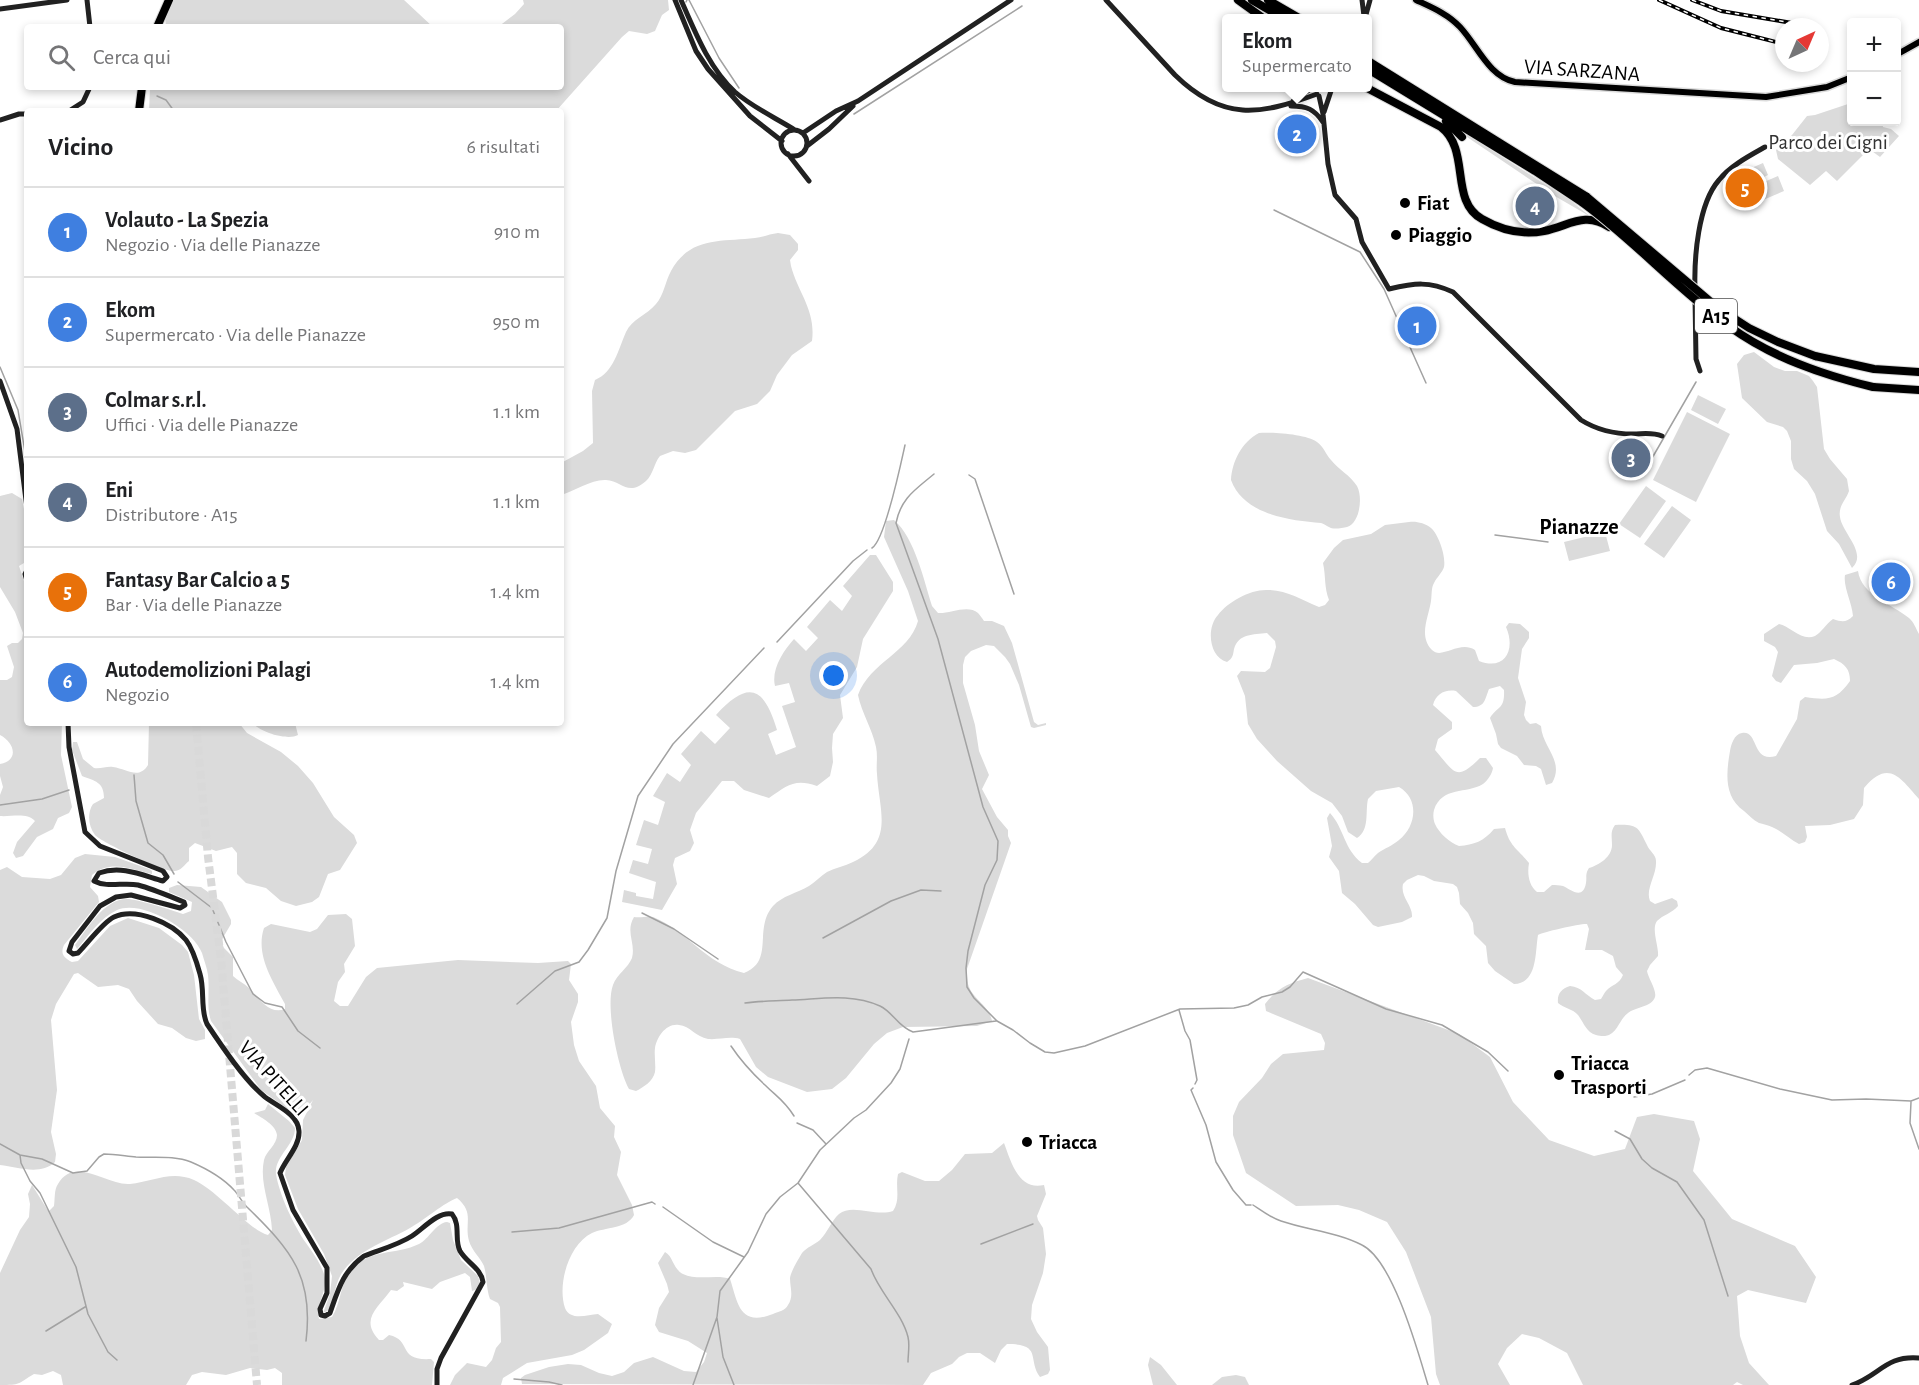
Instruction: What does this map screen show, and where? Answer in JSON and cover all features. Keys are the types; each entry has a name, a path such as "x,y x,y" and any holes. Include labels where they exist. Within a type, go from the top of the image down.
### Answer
{"highway":[{"path":"158,24 169,0"},
{"path":"1238,0 1257,14"},
{"path":"1252,0 1276,14"},
{"path":"1268,0 1292,14"},
{"name":"A15","path":"1372,64 1585,200 1718,308 1749,328 1815,356 1874,369 1919,372"},
{"name":"A15","path":"1372,71 1585,200 1706,309 1751,341 1838,379 1874,387 1919,390"},
{"path":"1401,89 1414,101 1452,125 1462,137"},
{"path":"139,108 142,90"},
{"path":"1372,90 1441,127 1451,136 1457,148 1464,193 1470,207 1481,219 1520,232 1543,231 1588,218 1603,223 1641,252"}],"main road":[{"name":"VIA SARZANA","path":"1416,0 1453,20 1494,70 1508,81 1750,97 1778,96 1827,87 1847,79"},
{"path":"1901,52 1919,42"}],"street":[{"path":"0,9 67,0"},
{"path":"87,0 90,24"},
{"path":"675,0 696,51 708,69 750,116 782,141"},
{"path":"681,0 697,39 712,63 736,93 803,133 807,139 807,146"},
{"path":"803,133 836,111 858,101 1011,0"},
{"path":"1106,0 1175,75 1201,96 1227,108 1263,111 1287,106 1324,92"},
{"path":"74,108 83,102 89,90"},
{"path":"1287,106 1306,92"},
{"path":"1316,92 1323,114 1328,165 1335,195 1356,219 1362,242 1389,289 1421,283 1436,285 1453,292 1581,420 1591,426 1611,432 1655,433 1662,436"},
{"path":"1323,114 1330,92"},
{"path":"787,153 797,155 802,153 858,101"},
{"path":"1287,106 1304,106 1312,109 1324,122"},
{"path":"0,120 24,114"},
{"path":"795,130 786,133 782,146 809,181"},
{"path":"1700,371 1696,359 1695,269 1706,203 1718,180 1734,166 1765,147"},
{"path":"0,381 17,429 24,484"},
{"name":"VIA PITELLI","path":"68,726 69,747 85,832 100,846 163,871 167,877 163,880 133,871 106,871 99,873 94,881 101,885 123,883 139,885 185,904 180,908 131,895 116,897 100,906 72,942 69,951 73,954 78,953 109,920 124,914 150,918 172,929 186,941 201,976 204,1017 207,1024 257,1089 291,1115 298,1124 299,1139 280,1173 293,1209 327,1268 327,1293 320,1309 321,1315 325,1316 330,1313 342,1279 357,1261 410,1237 446,1213 452,1214 457,1224 459,1249 475,1267 483,1282 441,1358 437,1369 437,1385"},
{"path":"1852,1385 1867,1379 1881,1366 1906,1358 1919,1358"}],"green space":[{"path":"172,0 404,0 430,24 166,24 165,17"},
{"path":"523,0 668,0 669,10 662,15 655,31 647,34 629,31 622,37 559,108 149,108 150,90 564,90 564,24 502,24 524,4"},
{"name":"Parco dei Cigni","path":"1847,104 1847,126 1883,126 1899,136 1880,157 1869,149 1837,181 1826,171 1810,185 1778,159 1776,150 1807,116"},
{"path":"1463,132 1570,200 1591,217 1553,195 1461,133"},
{"path":"1763,163 1768,175 1748,185 1742,172"},
{"path":"1778,176 1784,191 1756,203 1750,188"},
{"path":"778,233 790,235 798,244 798,250 790,260 794,276 809,311 813,330 812,341 792,355 777,375 770,391 757,404 735,411 696,450 685,453 673,451 660,456 648,478 640,486 630,488 612,481 601,480 564,494 564,461 593,443 592,391 595,380 607,372 615,360 629,328 659,300 671,271 679,260 697,246 719,241 755,238"},
{"path":"1754,352 1774,367 1785,371 1797,371 1809,376 1817,387 1824,449 1847,479 1849,491 1841,506 1840,517 1856,549 1856,562 1852,568 1839,544 1827,531 1815,494 1807,481 1794,469 1791,459 1791,441 1787,431 1783,427 1767,422 1742,398 1737,364 1744,355"},
{"path":"1698,395 1726,409 1718,424 1691,410"},
{"path":"1687,412 1730,434 1696,502 1653,480"},
{"path":"1259,433 1297,435 1312,439 1319,444 1359,491 1359,509 1351,525 1333,528 1321,523 1269,514 1246,501 1237,492 1231,480 1236,459 1248,441"},
{"path":"1646,486 1666,501 1640,538 1619,524"},
{"path":"12,493 22,499 24,509 24,563 19,566 24,581 24,726 62,726 61,755 72,807 69,813 58,818 53,829 37,837 23,856 16,858 13,853 17,842 35,821 23,816 0,816 0,795 3,787 0,764 10,759 13,751 9,742 0,735 0,680 12,677 14,667 7,646 18,643 23,633 15,612 0,587 0,496"},
{"path":"1672,506 1691,520 1664,558 1644,544"},
{"path":"894,520 908,538 932,606 938,613 969,609 978,613 984,621 992,621 1004,626 1012,643 1034,722 1038,725 1046,723 1046,725 1031,727 1019,685 1010,664 994,646 986,645 971,651 965,657 963,683 975,725 979,751 989,775 982,789 997,817 1008,830 1011,843 967,969 970,989 988,1011 992,1021 977,1026 903,1027 887,1033 874,1044 846,1078 832,1089 807,1092 768,1077 756,1067 740,1039 708,1039 683,1026 674,1025 666,1028 658,1039 655,1048 655,1072 652,1078 636,1091 629,1089 614,1037 611,995 615,981 632,958 630,928 634,917 653,917 665,923 718,962 744,973 759,961 762,953 764,924 773,906 785,897 809,886 827,872 853,862 866,854 875,845 880,835 882,824 877,750 858,695 871,674 907,641 918,621 908,591 884,537 886,521"},
{"path":"1415,522 1426,525 1434,531 1444,558 1444,567 1432,587 1425,632 1428,644 1432,650 1441,653 1457,648 1469,648 1475,650 1479,661 1496,663 1502,661 1509,651 1509,635 1506,627 1509,623 1520,624 1529,632 1529,638 1522,649 1518,678 1526,702 1524,715 1530,724 1536,723 1541,726 1556,768 1552,783 1546,785 1541,769 1524,765 1517,756 1498,744 1490,718 1503,701 1504,690 1500,686 1489,689 1484,702 1477,707 1473,707 1456,691 1441,693 1433,705 1452,722 1452,729 1438,739 1435,750 1456,772 1466,770 1480,758 1486,758 1493,768 1490,777 1483,784 1449,794 1438,802 1433,817 1439,831 1459,846 1478,842 1494,829 1505,828 1512,844 1529,863 1529,879 1537,892 1544,892 1555,885 1579,893 1586,883 1589,868 1601,863 1610,853 1615,825 1633,826 1639,830 1656,859 1649,892 1650,901 1655,904 1672,898 1677,901 1678,906 1655,924 1658,956 1647,971 1655,997 1647,1005 1624,1016 1616,1029 1608,1035 1593,1034 1576,1013 1558,1003 1560,992 1570,986 1581,990 1595,1000 1601,999 1623,975 1616,967 1613,956 1602,950 1585,950 1589,929 1587,924 1538,935 1531,973 1522,982 1514,984 1495,971 1488,963 1486,946 1474,934 1473,923 1460,904 1457,887 1453,884 1434,881 1418,875 1407,880 1403,884 1403,889 1412,917 1402,922 1378,927 1373,925 1342,893 1339,871 1329,857 1332,846 1327,818 1330,813 1351,852 1362,863 1368,863 1378,853 1399,840 1409,828 1413,806 1406,792 1399,787 1376,791 1368,799 1365,826 1361,835 1357,838 1348,832 1342,816 1332,803 1311,791 1277,761 1257,739 1248,724 1245,696 1237,676 1241,671 1265,672 1270,668 1276,647 1275,641 1267,633 1243,637 1236,644 1227,662 1216,654 1213,648 1211,634 1214,621 1233,601 1253,592 1273,590 1293,595 1319,607 1325,605 1329,600 1323,563 1334,548 1343,540 1371,534 1385,525"},
{"path":"1605,532 1610,551 1569,561 1564,542"},
{"path":"870,555 876,555 893,582 893,591 863,639 857,667 840,695 843,718 833,734 833,762 830,776 817,786 802,783 791,784 769,798 744,790 734,781 722,781 696,813 690,830 694,843 690,851 675,858 673,865 677,884 662,910 622,902 624,890 636,893 636,896 653,899 656,882 629,873 633,860 648,864 652,849 636,845 644,820 658,825 665,802 653,796 667,773 680,782 691,765 681,754 701,731 715,744 730,728 716,715 727,704 737,696 754,693 766,704 772,715 777,730 768,734 776,755 796,747 782,706 795,702 789,683 775,686 776,667 794,639 806,651 818,638 807,627 830,600 842,611 852,596 843,586"},
{"path":"1858,571 1860,579 1871,593 1909,618 1919,634 1919,799 1894,775 1881,774 1864,788 1863,805 1854,819 1830,825 1805,826 1807,837 1805,842 1799,844 1776,829 1759,823 1737,805 1730,792 1727,776 1730,749 1737,735 1747,733 1763,755 1776,756 1797,719 1800,701 1805,697 1830,698 1845,688 1850,681 1849,673 1846,667 1834,659 1794,665 1781,683 1776,681 1772,676 1778,652 1775,647 1764,641 1764,634 1779,624 1805,637 1810,637 1817,635 1833,619 1848,620 1853,616 1845,575"},
{"path":"149,726 241,726 247,733 281,752 298,766 313,783 334,817 354,835 357,843 340,870 328,874 319,897 312,902 296,906 281,901 266,888 246,883 237,874 237,853 232,847 216,851 195,843 189,848 189,861 181,869 174,871 159,867 95,835 89,815 93,804 104,798 104,793 98,783 82,776 72,750 73,742 77,742 83,759 94,768 111,767 137,773 148,765"},
{"path":"256,726 296,726 298,735 288,737 261,730"},
{"path":"85,854 115,857 149,869 152,874 114,867 99,870 92,875 90,887 98,896 99,902 64,945 63,955 72,962 78,961 110,926 128,918 159,928 188,952 194,975 199,1019 205,1030 205,1039 196,1041 186,1038 172,1028 158,1024 129,989 118,985 98,987 78,973 74,974 56,1004 51,1020 57,1090 51,1132 56,1154 55,1162 36,1170 0,1165 0,870 7,867 22,877 50,879 61,875 75,858"},
{"path":"177,885 201,887 222,902 231,924 221,941 233,957 233,976 274,1010 285,1009 285,1004 264,958 262,938 264,928 271,924 310,932 317,929 328,915 346,914 352,919 355,946 344,964 345,972 338,982 334,1001 340,1006 348,1006 366,977 377,968 458,960 538,963 568,961 571,964 569,980 578,994 578,1002 571,1022 574,1045 579,1061 596,1086 600,1108 615,1126 614,1137 621,1152 617,1175 632,1205 634,1215 626,1223 592,1233 577,1246 571,1255 564,1277 563,1298 565,1308 571,1315 598,1314 612,1324 608,1333 584,1350 572,1355 527,1363 503,1378 501,1385 450,1385 455,1375 467,1363 486,1367 501,1342 500,1307 498,1303 490,1299 484,1266 469,1241 466,1209 457,1198 410,1228 358,1256 344,1270 329,1310 323,1313 330,1294 332,1276 324,1254 298,1209 285,1175 286,1167 302,1140 303,1120 313,1100 299,1117 261,1090 211,1021 208,975 197,944 165,918 139,909 117,910 95,927 77,949 75,945 97,916 119,900 138,901 183,914 191,911 192,902 169,892 169,888"},
{"path":"1308,978 1459,1034 1490,1057 1513,1102 1549,1140 1594,1156 1625,1149 1637,1117 1654,1114 1694,1121 1700,1139 1693,1171 1732,1219 1795,1246 1816,1277 1806,1303 1748,1290 1737,1296 1740,1336 1749,1363 1769,1385 1743,1385 1737,1382 1733,1385 1583,1385 1567,1353 1539,1338 1522,1334 1507,1348 1498,1364 1510,1385 1440,1385 1436,1374 1431,1317 1406,1252 1387,1222 1359,1210 1338,1205 1296,1206 1246,1173 1233,1135 1233,1116 1239,1102 1262,1078 1271,1064 1283,1054 1324,1050 1325,1043 1321,1034 1266,1011 1265,1004 1279,990"},
{"path":"268,1104 295,1128 292,1140 278,1162 276,1174 280,1191 292,1219 324,1274 325,1286 318,1313 319,1319 332,1317 347,1275 358,1263 374,1255 419,1244 439,1225 450,1223 453,1240 461,1260 478,1276 480,1283 478,1289 472,1291 470,1277 465,1273 440,1282 432,1289 403,1282 404,1286 397,1291 391,1290 371,1319 373,1333 379,1340 389,1335 401,1341 413,1357 431,1359 434,1362 432,1385 282,1385 282,1373 275,1368 267,1370 250,1368 226,1375 202,1372 192,1375 186,1385 63,1385 61,1375 53,1371 42,1375 34,1374 16,1384 0,1385 0,1273 20,1230 29,1217 28,1194 32,1185 49,1211 54,1206 58,1184 65,1176 73,1172 92,1174 111,1181 130,1184 169,1176 186,1177 213,1192 252,1226 268,1235 272,1230 263,1169 265,1157 277,1135 271,1125 254,1113 265,1110"},
{"path":"1004,1143 1017,1173 1028,1184 1044,1185 1046,1194 1037,1216 1043,1228 1046,1254 1043,1273 1032,1305 1031,1319 1048,1347 1050,1370 1048,1374 1040,1377 1032,1354 1026,1347 1007,1344 1001,1350 995,1363 980,1353 967,1353 952,1364 931,1373 923,1385 522,1384 521,1378 525,1375 549,1367 568,1364 581,1365 612,1376 624,1372 634,1363 653,1357 684,1371 696,1372 704,1362 707,1353 688,1341 659,1332 655,1325 659,1308 669,1292 658,1263 665,1252 683,1274 730,1279 738,1304 747,1315 762,1317 773,1314 785,1309 790,1302 790,1278 802,1253 820,1240 839,1214 851,1210 893,1211 897,1202 898,1174 902,1172 925,1181 939,1181 965,1154 992,1153"},
{"path":"1150,1357 1161,1365 1177,1385 1153,1385 1148,1365"},
{"path":"1236,1375 1245,1377 1249,1385 1212,1385 1222,1377"}],"waterway":[{"path":"689,0 719,58 739,88"},
{"path":"854,114 1022,6"},
{"path":"157,96 166,100 172,108"},
{"path":"1274,210 1360,252 1384,289 1426,383"},
{"path":"0,367 18,410 24,446"},
{"path":"1644,472 1696,382"},
{"path":"872,548 877,542 887,517 905,445"},
{"path":"934,474 905,501 896,523 938,639 983,807 998,841 997,860 985,885 968,951 967,987 974,998 997,1021 1045,1052 1054,1053 1085,1046 1180,1009 1234,1008 1248,1005 1262,997 1282,992 1290,987 1303,972 1386,1009 1442,1025 1488,1052 1508,1071"},
{"path":"969,475 975,479 1014,594"},
{"path":"1495,535 1548,542"},
{"path":"777,642 853,561 867,550"},
{"path":"517,1004 555,971 579,962 588,950 607,918 616,871 638,796 673,744 764,648"},
{"path":"134,775 136,801 148,843 163,855 174,874"},
{"path":"0,805 42,799 69,790"},
{"path":"178,882 212,908 226,942 253,994 265,1003 282,1007 298,1031 320,1048"},
{"path":"823,938 891,901 921,890 941,891"},
{"path":"642,913 674,929 718,959"},
{"path":"745,1003 825,998 858,999 880,1006 903,1027 913,1032 996,1021"},
{"path":"1179,1010 1190,1040 1197,1080 1195,1084"},
{"path":"693,1385 717,1317 720,1291 748,1252 766,1214 780,1197 798,1183 820,1150 854,1118 866,1110 891,1083 900,1069 909,1039"},
{"path":"731,1046 747,1067 784,1102 794,1116"},
{"path":"1689,1075 1695,1070 1707,1068 1780,1089 1832,1100 1911,1101 1919,1098"},
{"path":"1634,1097 1652,1094 1685,1080"},
{"path":"1193,1088 1191,1090 1206,1125 1216,1162 1233,1190 1246,1205 1251,1205"},
{"path":"1911,1102 1910,1123 1919,1149"},
{"path":"797,1123 813,1130 826,1144"},
{"path":"1615,1131 1630,1139 1642,1159 1652,1168 1677,1182 1704,1220 1728,1296"},
{"path":"0,1144 20,1155 42,1159 73,1173 87,1171 104,1154 164,1157 191,1162 225,1181 276,1238 296,1266 303,1282 306,1299 308,1319 306,1341"},
{"path":"20,1155 21,1163 30,1181 40,1193 76,1267 88,1314 108,1352 117,1360"},
{"path":"798,1183 871,1269 905,1328 909,1340 908,1362"},
{"path":"512,1232 559,1228 652,1202 655,1204"},
{"path":"1253,1205 1277,1220 1352,1241 1362,1245 1373,1254 1384,1269 1403,1308 1428,1385"},
{"path":"663,1207 713,1242 744,1257"},
{"path":"981,1244 1033,1224"},
{"path":"46,1331 85,1307"},
{"path":"717,1318 723,1357 734,1385"},
{"path":"514,1379 562,1385"}],"tunnel":[{"path":"196,726 208,857 221,959 257,1385"}],"railway":[{"path":"1659,0 1721,28 1775,42"},
{"path":"1692,0 1721,11 1775,20"}],"place":[{"name":"Ekom","path":"1297,134"},
{"name":"Fantasy Bar Calcio a 5","path":"1745,188"},
{"name":"Fiat","path":"1405,203"},
{"name":"Eni","path":"1535,206"},
{"name":"Piaggio","path":"1396,235"},
{"name":"Volauto - La Spezia","path":"1417,326"},
{"name":"Colmar s.r.l.","path":"1631,458"},
{"name":"Autodemolizioni Palagi","path":"1891,582"},
{"name":"Triacca Trasporti","path":"1559,1075"},
{"name":"Triacca","path":"1027,1142"}],"district":[{"name":"Pianazze","path":"1579,526"}]}
